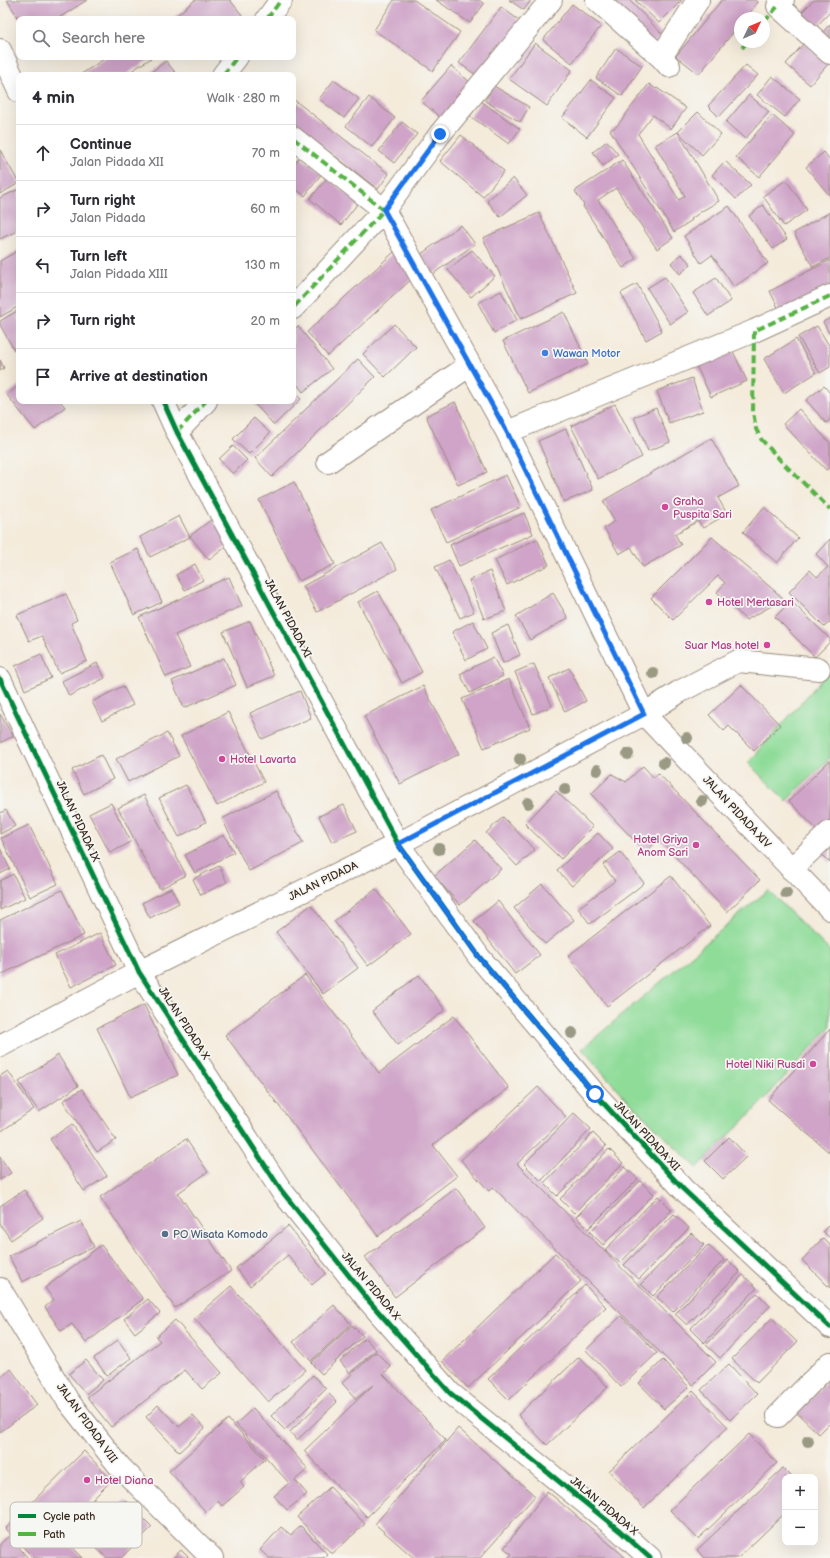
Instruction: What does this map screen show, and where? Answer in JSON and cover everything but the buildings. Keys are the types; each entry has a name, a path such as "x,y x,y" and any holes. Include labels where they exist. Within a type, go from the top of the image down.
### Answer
{"street":[{"path":"296,305 384,210 440,134 551,0"},
{"path":"597,0 665,62 698,0"},
{"path":"783,0 778,6 830,53"},
{"path":"0,50 16,85"},
{"path":"225,72 235,60"},
{"path":"296,140 384,210"},
{"name":"JALAN PIDADA XIV","path":"384,210 507,432 644,714 830,910"},
{"path":"507,432 754,331 830,296"},
{"path":"328,462 470,365"},
{"name":"JALAN PIDADA XI","path":"164,404 177,432 398,844"},
{"path":"177,432 203,404"},
{"name":"JALAN PIDADA","path":"0,1046 139,972 398,844 644,714 679,692 738,661 819,669"},
{"name":"JALAN PIDADA IX","path":"0,679 139,972"},
{"path":"791,869 830,832"},
{"name":"JALAN PIDADA XII","path":"398,844 479,957 595,1094 683,1189 830,1327"},
{"name":"JALAN PIDADA X","path":"139,972 281,1190 369,1301 450,1392 614,1526 650,1558"},
{"name":"JALAN PIDADA VIII","path":"0,1289 68,1401 120,1467 212,1558"},
{"path":"778,1416 830,1363"}],"green space":[{"path":"830,670 830,758 786,801 748,763"},
{"path":"768,890 830,951 830,1027 763,1101 697,1168 625,1098 582,1049"}],"marked path":[{"path":"269,16 281,0"},
{"path":"770,15 778,6"},
{"path":"225,72 235,60"},
{"path":"296,140 384,210 296,305"},
{"path":"830,296 754,331 753,412 756,429 761,439 830,509"},
{"path":"177,432 203,404"}],"cycle path":[{"path":"164,404 177,432 398,844 479,957 595,1094 683,1189 830,1327"},
{"path":"0,679 139,972 281,1190 369,1301 450,1393 620,1531 650,1558"}],"place":[{"name":"Wawan Motor","path":"545,353"},
{"name":"Graha Puspita Sari","path":"665,507"},
{"name":"Hotel Mertasari","path":"709,602"},
{"name":"Suar Mas hotel","path":"767,645"},
{"name":"Hotel Lavarta","path":"222,759"},
{"name":"Hotel Griya Anom Sari","path":"696,845"},
{"name":"Hotel Niki Rusdi","path":"813,1064"},
{"name":"PO Wisata Komodo","path":"165,1234"},
{"name":"Hotel Diana","path":"87,1480"}],"route":[{"path":"440,134 384,210 507,432 644,714 398,844 479,957 595,1094"}]}
